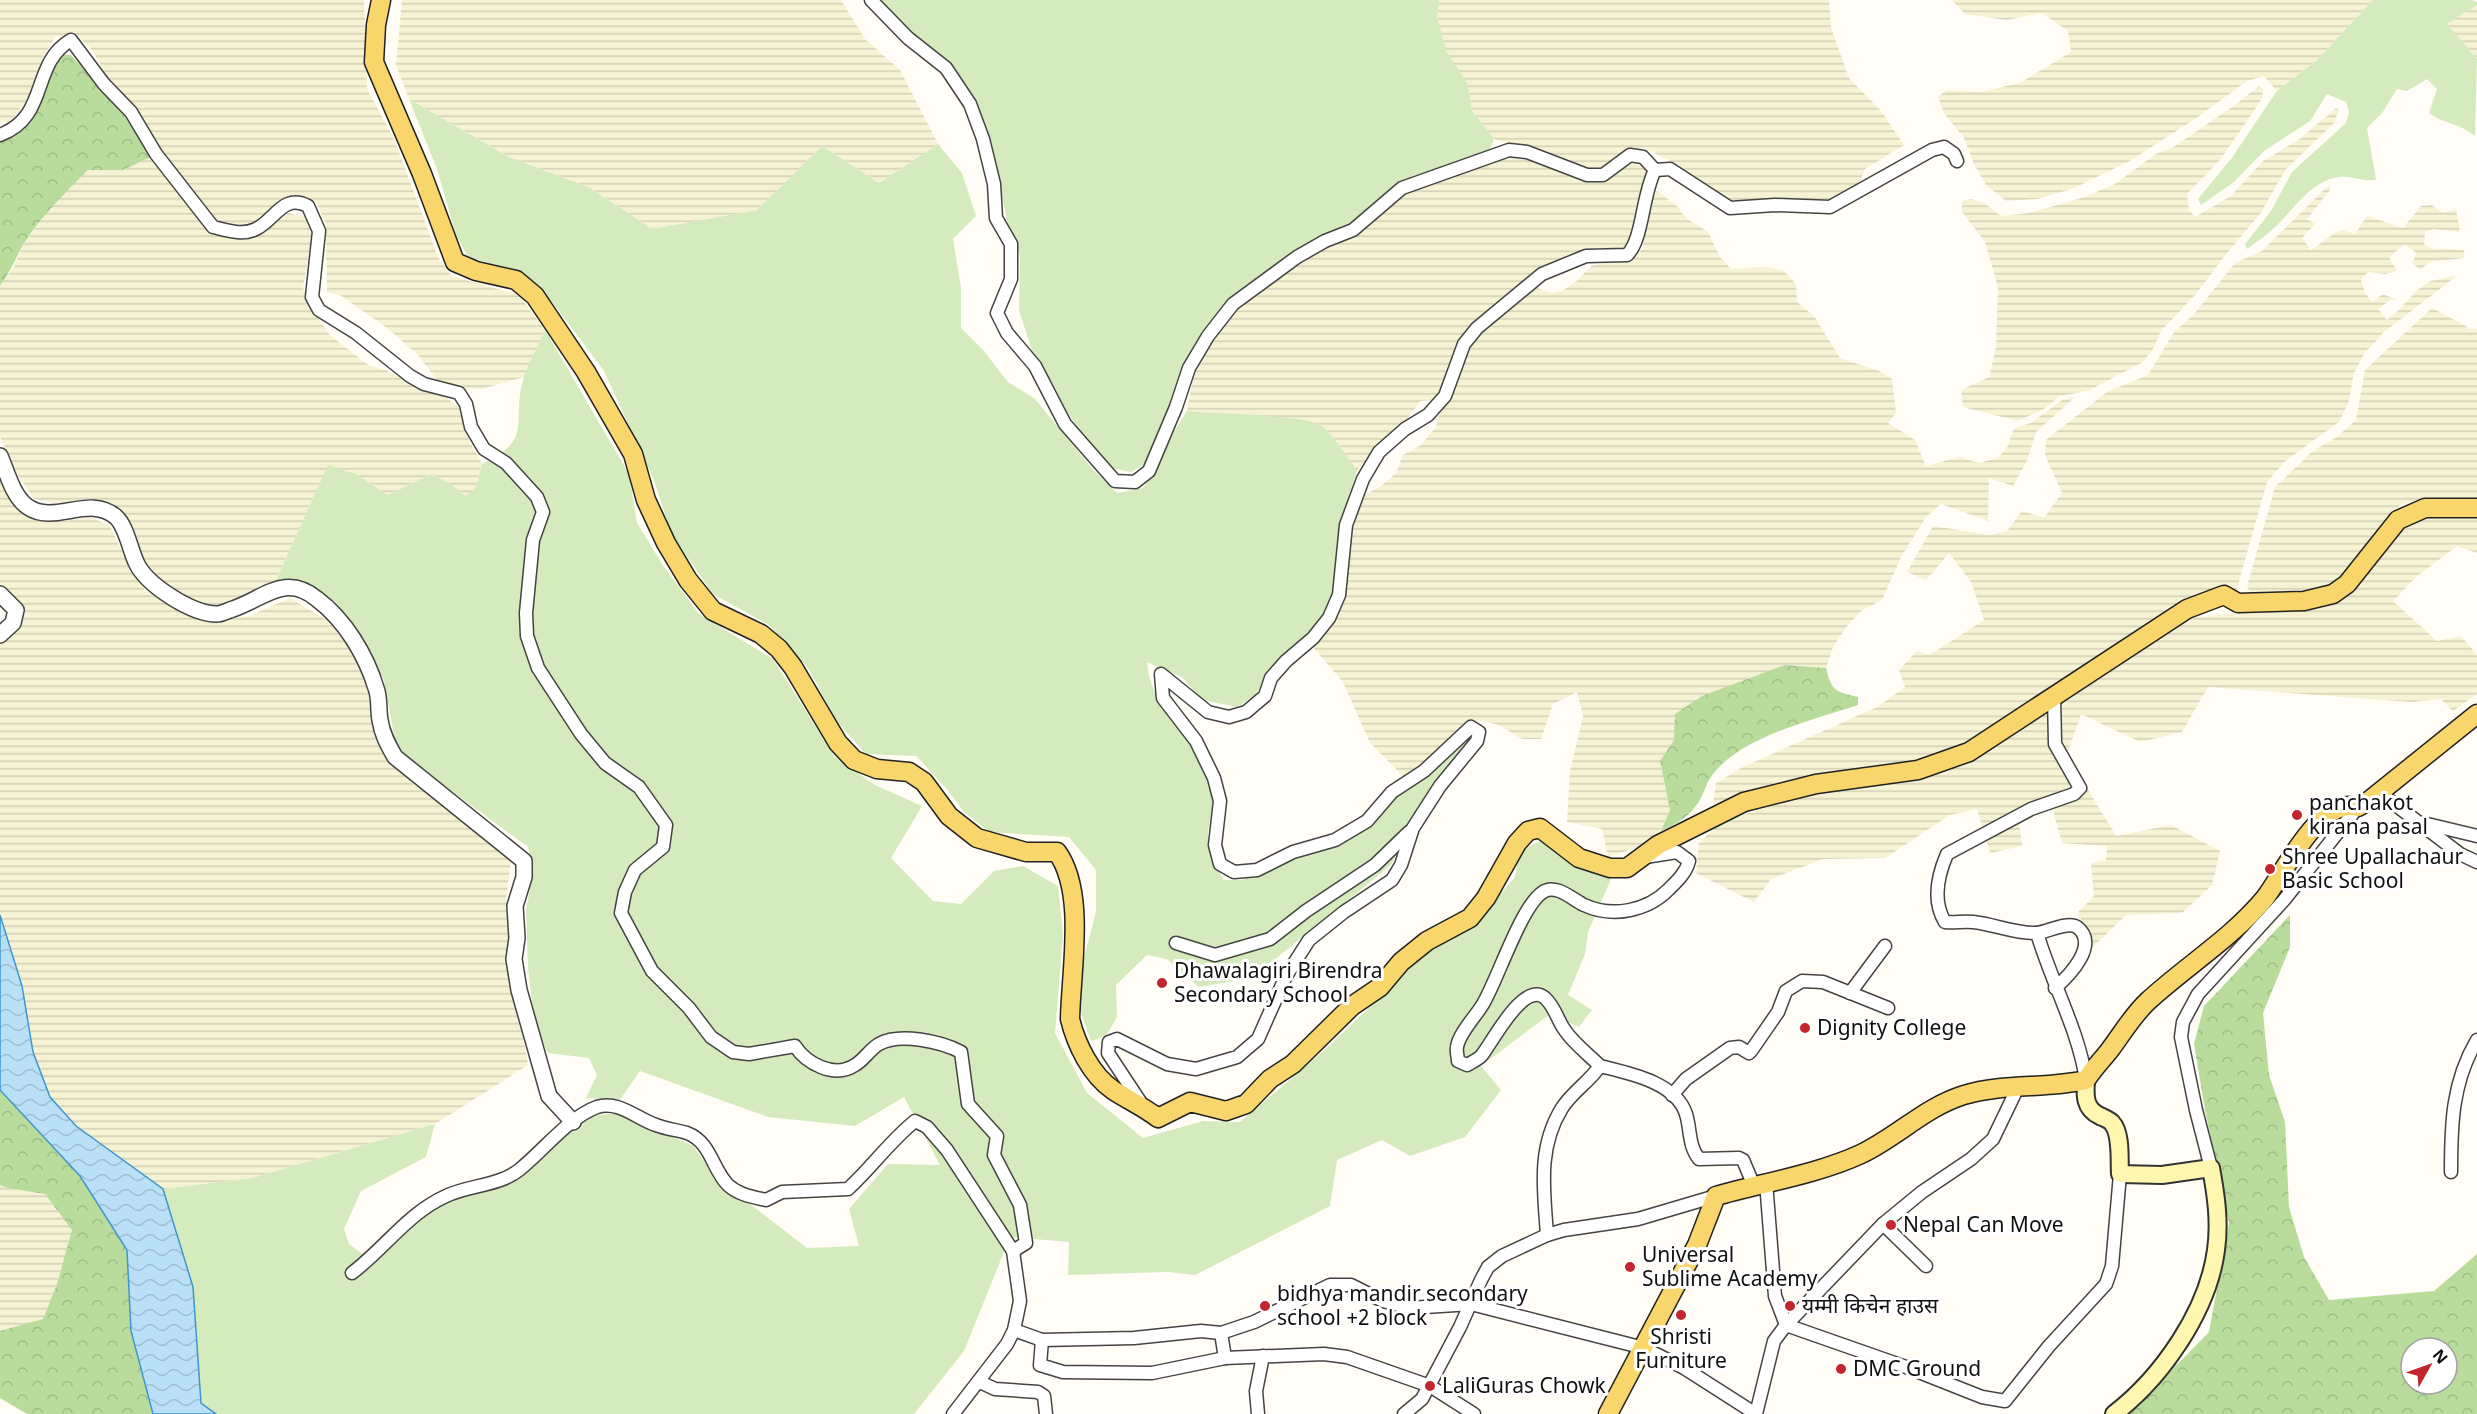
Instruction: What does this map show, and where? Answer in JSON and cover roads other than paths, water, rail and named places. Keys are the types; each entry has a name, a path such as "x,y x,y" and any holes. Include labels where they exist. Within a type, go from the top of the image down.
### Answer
{"main road":[{"path":"381,0 376,25 374,62 422,174 455,262 476,271 516,280 535,296 586,372 633,454 646,500 666,543 688,580 712,611 761,634 779,649 793,667 838,744 854,760 877,769 909,772 924,782 949,816 977,838 1026,852 1057,852 1065,863 1071,889 1074,927 1070,1018 1073,1033 1098,1075 1112,1090 1158,1118 1190,1102 1226,1111 1246,1104 1270,1079 1293,1064 1352,1006 1380,987 1418,948 1470,918 1486,898 1517,843 1528,831 1540,828 1579,858 1610,868 1627,868 1658,845 1744,802 1816,784 1918,770 1969,752 2016,724 2054,695 2187,609 2224,595 2238,603 2304,601 2333,594 2347,584 2398,520 2425,508 2477,508"},
{"path":"2114,1414 2158,1374 2181,1338 2212,1274 2217,1248 2217,1202 2211,1168 2162,1175 2120,1174 2117,1131 2112,1122 2093,1113 2089,1107 2085,1095 2086,1080 2123,1028 2149,1001 2220,943 2263,900 2310,830 2340,808 2351,805 2358,807 2380,793 2477,714"},
{"path":"1608,1414 1697,1245 1716,1196 1835,1164 1863,1153 1935,1106 1953,1099 1986,1089 2019,1085 2065,1084 2086,1080"}],"street":[{"path":"871,0 908,38 946,68 970,104 983,139 994,184 996,218 1011,244 1011,279 997,313 1007,333 1035,366 1065,424 1115,481 1135,482 1149,471 1176,407 1189,368 1208,336 1233,304 1297,257 1324,241 1353,230 1402,188 1509,150 1527,152 1587,175 1603,176 1630,155 1643,157 1655,170"},
{"path":"0,135 24,121 40,91 51,56 70,40 104,84 131,112 156,154 213,227 244,233 257,229 290,202 301,202 308,206 318,231 312,297 320,310 356,333 410,376 424,384 459,393 466,404 471,427 484,450 506,463 537,497 543,512 533,540 526,613 527,636 538,668 581,734 605,763 639,787 666,825 663,847 635,870 625,892 621,913 652,971 689,1008 711,1037 733,1052 749,1054 795,1046 802,1057 816,1066 834,1069 852,1068 879,1044 890,1041 906,1039 937,1044 961,1052 968,1104 997,1136 994,1155 1020,1205 1026,1242 1013,1251"},
{"path":"1655,170 1670,169 1730,208 1775,205 1830,207 1932,150 1944,147 1954,154 1957,161"},
{"path":"1176,943 1215,955 1270,939 1306,911 1375,866 1413,828 1440,786 1477,741 1479,732 1471,727 1424,771 1392,792 1367,821 1335,840 1293,852 1257,870 1234,872 1220,864 1215,845 1220,801 1214,778 1196,741 1163,698 1161,674 1208,712 1229,717 1246,712 1265,696 1271,678 1329,618 1339,595 1346,525 1363,479 1379,452 1405,429 1428,415 1444,396 1464,344 1477,328 1502,310 1520,291 1542,274 1586,256 1627,255 1635,248 1645,192 1655,170"},
{"path":"0,456 13,488 27,507 43,513 92,508 117,518 137,565 147,580 190,606 218,614 245,606 283,586 297,587 316,598 346,627 377,689 384,737 395,757 524,861 524,877 514,906 517,938 514,959 519,990 549,1096 573,1122"},
{"path":"0,594 16,610 13,623 0,635"},
{"path":"2054,695 2055,744 2080,788 2074,794 2031,809 1947,854 1937,893 1939,912 1945,922 1973,922 2037,933 2072,925 2079,928 2085,938 2085,951 2064,981 2055,988"},
{"path":"2380,793 2460,854 2477,862"},
{"path":"2211,1168 2183,1048 2183,1022 2198,994 2284,900 2358,807"},
{"path":"2416,822 2477,836"},
{"path":"1143,1107 1108,1053 1109,1042 1117,1039 1167,1064 1196,1069 1237,1057 1258,1040 1286,976 1309,940 1344,912 1392,880 1401,865 1413,828"},
{"path":"1645,856 1677,852 1689,861 1683,874 1658,900 1640,908 1620,912 1600,910 1583,905 1559,891 1550,889 1542,892 1530,908 1491,992 1456,1046 1458,1061 1467,1065 1481,1057 1512,1012 1527,996 1536,994 1544,996 1557,1013 1563,1029 1600,1066 1659,1084 1672,1095 1686,1113 1693,1150 1699,1159 1739,1158 1743,1160 1760,1184 1774,1296 1786,1326 1906,1367 1982,1397 2005,1401 2049,1346 2106,1284 2112,1266 2120,1174"},
{"path":"2037,933 2055,988 2084,1061 2086,1080"},
{"path":"1850,993 1884,946"},
{"path":"1672,1095 1686,1079 1730,1048 1739,1047 1749,1053 1778,1012 1786,992 1802,981 1824,982 1888,1008"},
{"path":"2451,1173 2451,1119 2456,1085 2477,1040"},
{"path":"1546,1235 1542,1162 1552,1130 1563,1107 1600,1066"},
{"path":"1014,1330 1042,1340 1134,1338 1201,1331 1221,1333 1254,1322 1330,1285 1350,1285 1383,1301 1410,1308 1471,1304 1644,1348 1684,1368 1756,1414 1774,1341 1883,1224 1922,1192 1971,1159 1993,1139 2019,1085"},
{"path":"352,1273 371,1259 413,1216 447,1195 493,1182 518,1171 573,1122 597,1107 616,1107 656,1125 690,1134 709,1152 718,1172 729,1186 742,1194 766,1200 782,1192 848,1189 872,1167 894,1138 915,1121 927,1127 947,1150 1013,1251 1020,1300 1014,1330 1007,1344 980,1382 953,1414"},
{"path":"1404,1414 1422,1399 1488,1267 1502,1256 1546,1235 1638,1219 1716,1196"},
{"path":"1883,1224 1926,1266"},
{"path":"1221,1333 1224,1358"},
{"path":"1042,1340 1040,1365 1063,1372 1152,1373 1224,1358 1324,1354 1347,1357 1430,1386 1474,1414"},
{"path":"1258,1414 1256,1391 1263,1356"},
{"path":"980,1382 995,1389 1038,1392 1044,1396 1046,1414"}],"water":[{"path":"0,915 22,986 33,1052 50,1097 76,1126 163,1189 193,1287 201,1403 216,1414 153,1414 131,1331 127,1250 80,1176 0,1090"}],"place":[{"name":"panchakot kirana pasal","path":"2297,815"},
{"name":"Shree Upallachaur Basic School","path":"2270,869"},
{"name":"Dhawalagiri Birendra Secondary School","path":"1162,983"},
{"name":"Dignity College","path":"1805,1028"},
{"name":"Nepal Can Move","path":"1891,1225"},
{"name":"Universal Sublime Academy","path":"1630,1267"},
{"name":"bidhya mandir secondary school +2 block","path":"1265,1306"},
{"name":"यम्मी किचेन हाउस","path":"1790,1306"},
{"name":"Shristi Furniture","path":"1681,1315"},
{"name":"DMC Ground","path":"1841,1369"},
{"name":"LaliGuras Chowk","path":"1430,1386"}]}
